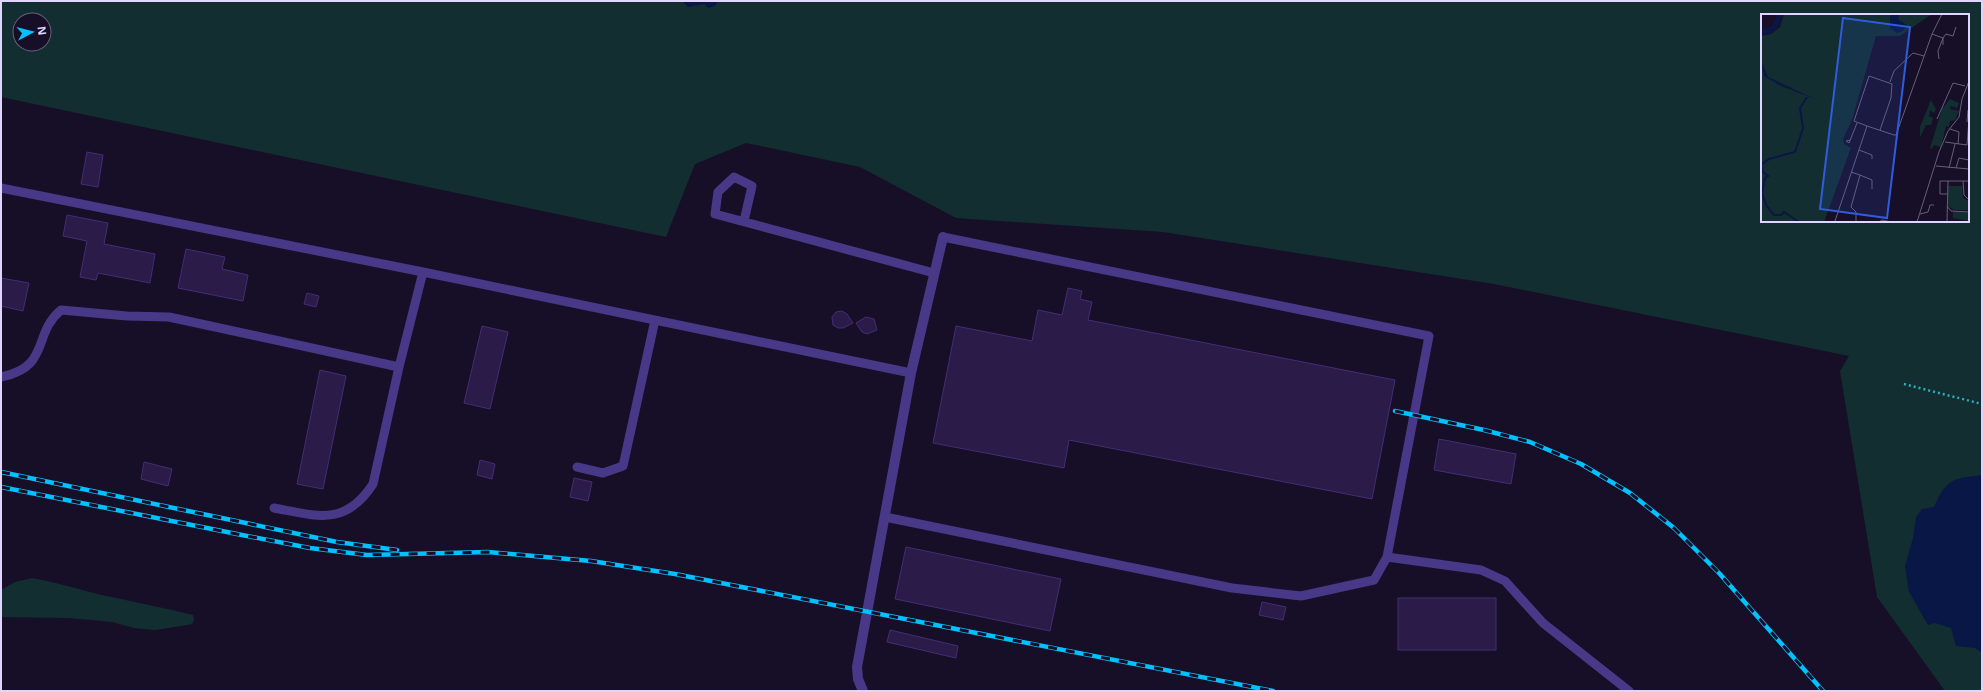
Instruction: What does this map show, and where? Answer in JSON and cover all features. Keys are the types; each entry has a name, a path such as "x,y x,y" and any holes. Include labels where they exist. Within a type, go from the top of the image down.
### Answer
{"street":[{"path":"863,691 858,679 857,667 911,373 943,238"}],"lane":[{"path":"744,222 752,186 734,177 718,192 715,214 744,222 934,273"},
{"path":"1,188 423,272 911,373"},
{"path":"885,517 1232,588 1301,596 1374,580 1387,557 1429,336 943,238"},
{"path":"274,508 322,517 339,514 349,510 365,497 374,484 399,367 423,272"},
{"path":"1,377 14,374 27,367 36,355 52,317 60,310 127,316 169,317 399,367"},
{"path":"577,467 603,473 623,466 655,320"},
{"path":"1387,557 1481,570 1505,580 1543,623 1629,691"}],"path":[{"path":"1904,384 1982,404"}],"green space":[{"path":"1,1 1982,1 1982,691 1945,691 1877,597 1840,371 1849,356 1494,284 1163,232 956,218 860,167 746,143 695,164 666,237 1,97"},
{"path":"32,578 193,615 194,620 193,623 188,625 155,630 134,628 112,622 69,618 1,617 1,590 15,582"}],"water":[{"path":"682,1 718,1 715,6 708,8 704,4 688,7"},
{"path":"1982,475 1982,653 1975,648 1956,646 1951,628 1935,623 1928,625 1909,592 1905,566 1913,538 1916,517 1922,509 1934,507 1947,485 1957,479"}],"building":[{"path":"87,152 103,155 98,187 81,184"},
{"path":"67,215 108,223 104,244 155,254 150,283 98,273 96,280 80,277 87,241 63,236"},
{"path":"186,249 225,257 222,269 248,275 243,301 178,288"},
{"path":"1,278 29,283 23,311 1,306"},
{"path":"1068,288 1082,291 1080,299 1092,302 1088,320 1395,380 1372,499 1069,440 1064,468 933,443 956,326 1032,341 1038,310 1062,315"},
{"path":"307,293 319,296 316,307 304,304"},
{"path":"842,311 847,314 853,323 843,328 838,328 833,325 832,317 836,312"},
{"path":"866,317 874,319 877,330 867,334 862,332 856,323"},
{"path":"482,326 508,332 490,409 464,403"},
{"path":"320,370 346,376 323,489 297,484"},
{"path":"1439,439 1516,454 1511,484 1434,470"},
{"path":"480,460 495,464 492,479 477,475"},
{"path":"144,462 172,469 168,486 141,479"},
{"path":"574,478 592,482 588,501 570,497"},
{"path":"906,547 1061,579 1050,631 895,599"},
{"path":"1398,598 1496,598 1496,650 1398,650"},
{"path":"1262,602 1286,607 1283,620 1259,615"},
{"path":"890,630 958,646 956,658 887,642"}],"railway":[{"path":"1395,411 1484,430 1530,442 1581,464 1630,493 1674,528 1719,573 1823,691"},
{"path":"1,472 337,542 397,550"},
{"path":"1,487 310,548 367,555 488,552 591,561 675,574 1273,691"}]}
